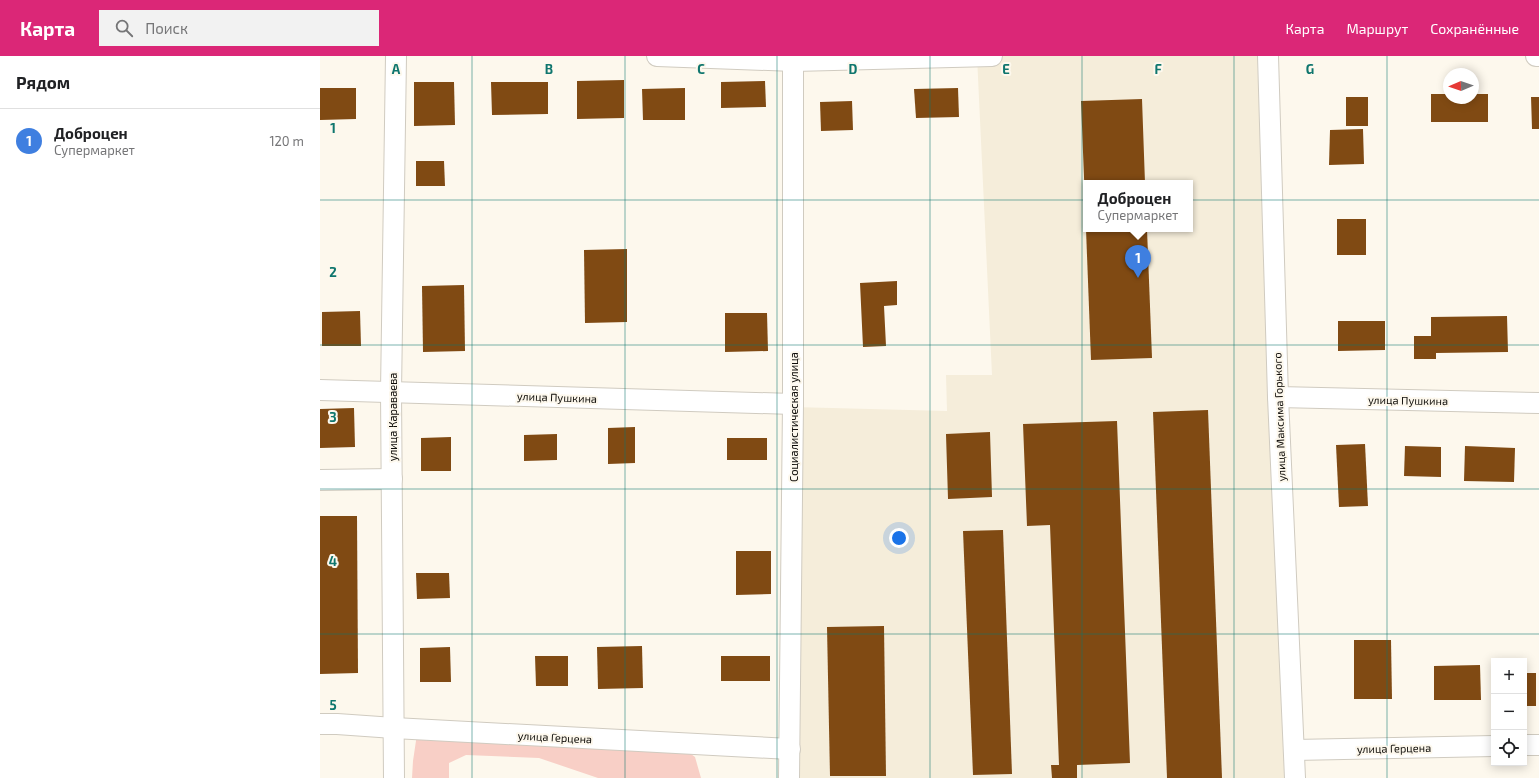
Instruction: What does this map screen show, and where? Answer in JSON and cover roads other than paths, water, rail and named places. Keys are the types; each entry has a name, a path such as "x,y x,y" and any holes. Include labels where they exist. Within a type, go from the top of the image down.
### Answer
{"street":[{"name":"улица Караваева","path":"394,778 391,392 396,56"},
{"path":"657,56 794,59 992,56"},
{"name":"улица Максима Горького","path":"1268,56 1278,396 1295,778"},
{"name":"Социалистическая улица","path":"789,778 793,404 794,59"},
{"name":"улица Пушкина","path":"320,390 793,404"},
{"name":"улица Пушкина","path":"1278,396 1539,403"},
{"path":"320,480 392,479"},
{"name":"улица Герцена","path":"320,724 790,749"},
{"path":"1527,745 1539,745"},
{"name":"улица Герцена","path":"1294,750 1491,746"}],"place":[{"name":"Доброцен","path":"1138,278"}]}
